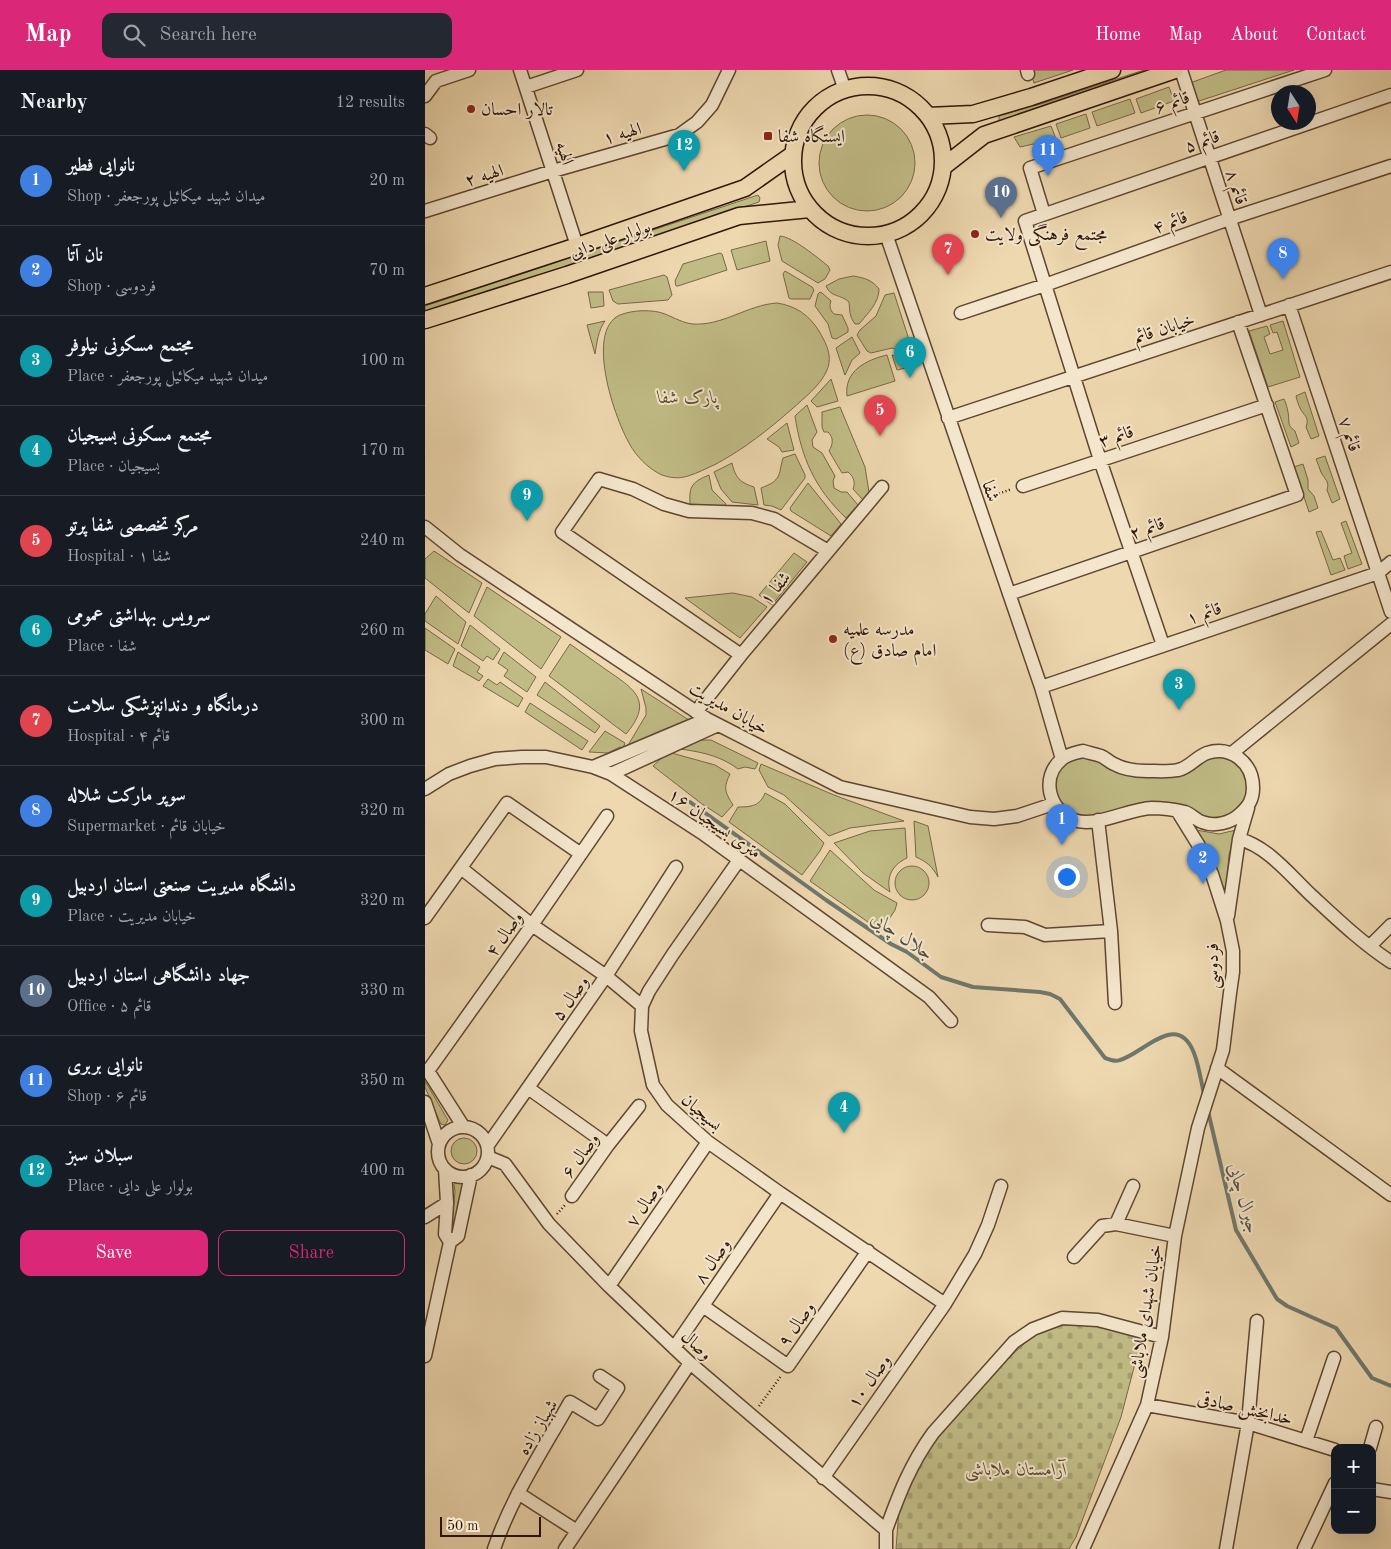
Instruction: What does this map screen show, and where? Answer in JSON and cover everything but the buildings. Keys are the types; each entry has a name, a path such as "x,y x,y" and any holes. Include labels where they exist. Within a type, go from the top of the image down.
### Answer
{"main road":[{"path":"927,116 973,114 1112,70"},
{"path":"943,167 984,135 1175,70"},
{"path":"867,86 890,90 911,100 927,116 937,132 942,149 943,167 934,197 925,210 914,220 901,229 886,234 865,237 844,233 825,224 809,209 799,193 793,174 793,155 796,138 804,122 815,108 828,97 845,90 867,86"},
{"name":"بولوار علی دایی","path":"425,296 745,188 793,155"},
{"name":"بولوار علی دایی","path":"425,320 567,275 739,216 809,209"}],"street":[{"path":"425,96 436,81 469,70"},
{"name":"الهیه","path":"521,70 577,246"},
{"path":"526,87 577,70"},
{"name":"الهیه ۱","path":"553,171 679,135 697,122 712,105 729,70"},
{"path":"838,70 845,90"},
{"name":"قائم ۸","path":"1181,70 1261,315"},
{"name":"قائم ۶","path":"1044,214 1030,168 1325,70"},
{"name":"قائم ۵","path":"1045,285 1025,221 1391,95"},
{"name":"قائم ۴","path":"961,313 1229,219 1391,166"},
{"name":"الهیه ۲","path":"425,211 553,171"},
{"name":"شفا","path":"886,234 1041,687 1062,759"},
{"name":"خیابان قائم","path":"948,418 1391,272"},
{"path":"1045,285 1100,460 1163,645"},
{"name":"قائم ۷","path":"1289,306 1391,612"},
{"path":"1239,322 1267,405"},
{"name":"قائم ۳","path":"1023,486 1267,405"},
{"name":"قائم ۲","path":"1009,594 1297,495 1267,405"},
{"path":"741,655 562,532 599,479 633,489 664,504 689,511 753,513 774,519 828,551"},
{"name":"شفا ۱","path":"701,716 741,655 882,487"},
{"name":"خیابان مدیریت","path":"425,527 460,555 701,716 841,787 970,817 994,819 1017,816 1053,804"},
{"path":"1378,573 1391,562"},
{"name":"قائم ۱","path":"1041,687 1378,573"},
{"path":"1232,753 1391,624"},
{"path":"593,767 701,716"},
{"path":"611,774 718,725"},
{"path":"1227,921 1239,839 1253,795 1252,778 1244,761 1232,753 1219,752 1206,754 1177,771 1145,771 1122,767 1113,764 1103,756 1083,751 1062,759 1055,767 1051,778 1050,795 1053,804 1071,819 1080,822 1152,808 1186,812 1200,822 1224,823 1235,819 1249,804"},
{"name":"۱۶ متری بسیجیان","path":"425,790 449,774 495,759 546,757 593,767 611,774 702,833 929,997 951,1021"},
{"path":"425,918 507,803 581,854"},
{"name":"فردوسی","path":"1178,812 1199,846 1212,874 1227,921 1233,951 1233,972 1223,1050 1198,1128"},
{"name":"وصال ۴","path":"427,1070 532,925 607,816"},
{"path":"1098,820 1111,931 1115,1003"},
{"path":"1239,839 1252,842 1347,928 1391,962"},
{"name":"بسیجیان","path":"739,860 673,954 649,991 642,1006 641,1031 653,1085 667,1105 708,1142 945,1304"},
{"name":"وصال ۵","path":"488,1151 528,1088 607,976 676,867"},
{"path":"461,868 532,925 607,976 642,1006"},
{"path":"988,925 1025,927 1045,936 1111,931"},
{"path":"1369,946 1391,925"},
{"path":"1217,1068 1391,1195"},
{"path":"427,1070 463,1126"},
{"path":"528,1088 608,1145"},
{"path":"425,1102 439,1144 438,1154 445,1169 447,1203 445,1234 450,1242"},
{"name":"وصال ۶","path":"572,1196 608,1145 639,1106"},
{"path":"439,1144 447,1132 463,1126 479,1132 484,1138 488,1151 482,1169 471,1175 459,1176 445,1169"},
{"name":"خیابان شهدای ملاباشی","path":"1083,1549 1147,1405 1162,1337 1175,1236 1198,1128"},
{"name":"وصال ۷","path":"609,1286 708,1142"},
{"name":"وصال","path":"488,1151 505,1164 549,1224 609,1286 690,1364 886,1530"},
{"path":"425,1356 427,1334 450,1242 458,1236 471,1175"},
{"name":"وصال ۱۰","path":"823,1478 945,1304 975,1254 988,1225 1001,1186"},
{"path":"1116,1224 1133,1186"},
{"name":"وصال ۸","path":"674,1348 780,1193"},
{"path":"425,1218 447,1203"},
{"path":"1074,1257 1102,1226 1116,1224 1175,1236"},
{"name":"وصال ۹","path":"788,1366 868,1251"},
{"path":"703,1306 788,1366"},
{"path":"886,1549 886,1530 902,1486 923,1446 1008,1349 1021,1338 1033,1329 1062,1318 1098,1320 1162,1337"},
{"path":"1226,1549 1248,1424 1257,1321"},
{"path":"1306,1441 1334,1358"},
{"path":"565,1549 690,1364"},
{"name":"شهباز زاده","path":"494,1549 503,1524 518,1493 570,1402 598,1419 618,1388 601,1376"},
{"name":"خدابخش صادقی","path":"1147,1405 1248,1424 1331,1449"},
{"path":"1371,1444 1376,1427"},
{"path":"1304,1549 1332,1489"},
{"path":"1376,1490 1391,1492"},
{"path":"518,1493 577,1531"}],"path":[{"path":"976,501 1023,486"},
{"name":"وصال ۶","path":"549,1224 572,1196"},
{"name":"وصال ۹","path":"752,1416 788,1366"}],"green space":[{"path":"1030,70 1073,70 1034,83"},
{"path":"1144,70 1161,70 999,122 999,116"},
{"path":"1226,70 1294,70 1196,102 1190,83"},
{"path":"1169,87 1174,101 1141,113 1136,99"},
{"path":"1130,99 1135,113 1097,126 1092,112"},
{"path":"1086,114 1090,128 1061,138 1056,124"},
{"path":"867,115 885,119 901,129 911,145 915,163 911,181 901,197 885,207 867,211 849,207 833,197 823,181 819,163 823,145 833,129 849,119"},
{"path":"1051,126 1056,139 1020,147 1014,137"},
{"path":"758,195 760,198 759,202 425,313 425,306"},
{"path":"780,236 792,240 828,266 830,270 825,279 818,283 782,261 778,245"},
{"path":"766,241 770,261 737,270 731,250"},
{"path":"720,253 727,270 676,286 675,281 683,264"},
{"path":"785,271 812,287 814,290 810,299 789,298 783,274"},
{"path":"664,275 667,277 672,295 668,300 618,304 613,301 609,290"},
{"path":"853,276 874,283 879,289 875,303 859,324 855,324 852,318 849,302 833,294 826,286 839,279"},
{"path":"588,292 603,292 604,306 591,308"},
{"path":"820,292 831,301 830,308 834,314 842,315 848,328 848,332 836,339 832,338 828,324 815,306"},
{"path":"894,293 912,349 906,352 892,348 871,353 867,351 857,335 876,316 885,295"},
{"name":"پارک شفا","path":"777,303 790,306 801,312 811,320 822,336 828,350 829,365 821,381 807,396 765,432 716,464 692,475 678,478 662,475 650,468 637,455 627,439 612,402 604,359 604,340 609,324 620,315 630,312 655,311 689,323 704,324 725,319 755,307"},
{"path":"605,321 599,333 595,354 587,325"},
{"path":"1283,321 1300,377 1268,387 1249,331 1267,326 1270,334 1264,337 1270,354 1283,350 1277,332 1273,333 1270,325"},
{"path":"852,337 860,353 852,360 845,375 836,348"},
{"path":"887,355 895,381 847,396 847,387 853,373 871,360"},
{"path":"892,355 909,360 914,366 897,370"},
{"path":"831,379 838,401 817,407 811,401"},
{"path":"1305,392 1319,436 1311,439 1306,427 1307,418 1300,408 1296,396"},
{"path":"1284,399 1288,410 1289,424 1295,431 1299,443 1291,447 1275,402"},
{"path":"807,405 817,432 812,440 813,447 822,453 835,476 833,481 834,488 841,492 847,492 858,505 846,518 818,484 811,472 801,445 795,416"},
{"path":"840,407 865,467 869,492 863,500 853,489 854,482 851,475 848,472 842,473 829,451 832,439 828,432 824,432 822,427 822,412"},
{"path":"787,423 794,450 782,452 779,447 767,439"},
{"path":"795,454 805,478 781,510 764,505 761,488 776,480 783,458"},
{"path":"1325,456 1340,499 1332,503 1327,490 1327,482 1316,459"},
{"path":"732,463 739,479 745,484 754,487 758,505 732,502 721,489 714,472"},
{"path":"1303,464 1308,480 1308,489 1314,496 1318,508 1309,512 1294,467"},
{"path":"709,475 712,490 726,504 724,506 690,504 690,493 693,485"},
{"path":"808,483 841,524 831,536 791,511 790,508"},
{"path":"1346,521 1362,564 1348,569 1344,556 1352,553 1341,523"},
{"path":"1321,531 1333,560 1340,558 1345,570 1331,575 1316,532"},
{"path":"434,551 482,583 469,613 425,578 425,559"},
{"path":"794,553 807,562 772,605 759,595"},
{"path":"487,587 561,637 541,669 474,616"},
{"path":"733,593 752,597 767,607 740,638 685,598"},
{"path":"436,596 466,622 458,644 425,621 425,614"},
{"path":"470,625 500,649 493,660 487,656 483,661 461,646"},
{"path":"425,628 455,649 448,664 425,650"},
{"path":"570,644 626,684 638,698 640,705 639,713 626,734 549,676"},
{"path":"458,652 480,667 477,672 483,676 479,681 453,666"},
{"path":"504,652 536,677 527,692 504,676 508,670 498,663"},
{"path":"488,679 497,685 500,682 523,698 518,707 483,686"},
{"path":"545,682 600,726 595,733 537,695"},
{"path":"641,689 692,722 650,735 627,747 646,715"},
{"path":"530,703 588,741 582,750 525,712"},
{"path":"605,731 625,743 623,748 620,747 608,753 589,752"},
{"path":"697,740 711,740 758,763 755,769 745,767 738,769 715,757 672,748"},
{"path":"668,752 715,765 730,774 726,783 726,790 733,805 722,817 653,766"},
{"path":"1085,753 1144,774 1203,758 1229,755 1245,771 1249,795 1233,816 1209,821 1187,809 1096,819 1065,813 1053,793 1057,771 1064,762"},
{"path":"761,764 834,795 904,821 850,828 829,836 784,795 768,787 759,770"},
{"path":"765,793 785,804 824,843 802,875 729,822 738,807 755,805 761,801"},
{"path":"914,821 928,826 938,877 929,865 916,857"},
{"path":"905,828 907,858 897,864 891,872 889,881 890,892 863,873 834,843 870,831"},
{"path":"1196,830 1219,834 1236,830 1229,855 1225,898"},
{"path":"830,850 874,890 897,903 895,910 882,930 810,881"},
{"path":"912,866 919,867 924,871 928,876 928,890 924,895 919,899 912,900 905,899 900,895 896,890 895,883 896,876 900,871 905,867"},
{"path":"425,1081 448,1120 445,1125 441,1124 439,1120 425,1087"},
{"path":"464,1138 473,1142 477,1151 473,1160 464,1164 455,1160 451,1151 455,1142"},
{"path":"458,1181 464,1183 458,1202 453,1231 451,1231 455,1192 454,1184"},
{"name":"آرامستان ملاباشی","path":"1062,1325 1098,1325 1142,1337 1121,1417 1076,1537 1069,1549 896,1549 899,1509 925,1453 1002,1364 1035,1334"}],"waterway":[{"name":"جلال چایی","path":"690,802 826,900 891,944 907,952 941,977 973,987 1040,992 1060,999 1105,1058 1115,1061 1120,1060 1159,1038 1179,1035 1187,1041 1194,1053 1204,1094"},
{"name":"جیرال چایی","path":"1208,1111 1236,1230 1277,1299 1287,1306 1336,1328 1372,1378 1391,1386"}],"place":[{"name":"تالار احسان","path":"471,109"},
{"name":"ایستگاه شفا","path":"768,136"},
{"name":"سبلان سبز","path":"684,171"},
{"name":"نانوایی بربری","path":"1048,176"},
{"name":"جهاد دانشگاهی استان اردبیل","path":"1001,218"},
{"name":"مجتمع فرهنگی ولایت","path":"975,234"},
{"name":"درمانگاه و دندانپزشکی سلامت","path":"948,275"},
{"name":"سوپر مارکت شلاله","path":"1283,279"},
{"name":"سرویس بهداشتی عمومی","path":"910,378"},
{"name":"مرکز تخصصی شفا پرتو","path":"880,436"},
{"name":"دانشگاه مدیریت صنعتی استان اردبیل","path":"527,521"},
{"name":"مدرسه علمیه امام صادق (ع)","path":"833,639"},
{"name":"مجتمع مسکونی نیلوفر","path":"1179,710"},
{"name":"نانوایی فطیر","path":"1062,845"},
{"name":"نان آتا","path":"1203,884"},
{"name":"مجتمع مسکونی بسیجیان","path":"844,1133"}]}
